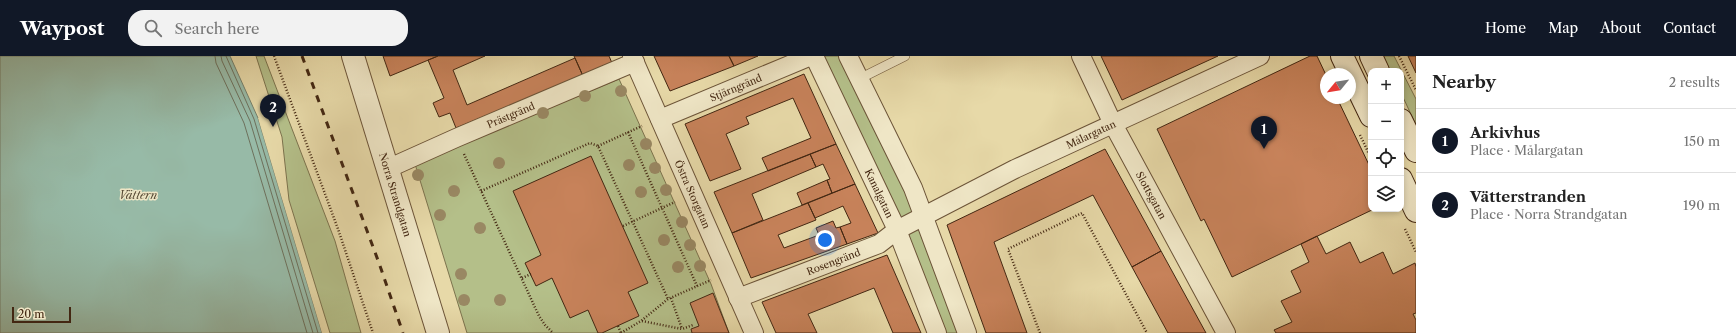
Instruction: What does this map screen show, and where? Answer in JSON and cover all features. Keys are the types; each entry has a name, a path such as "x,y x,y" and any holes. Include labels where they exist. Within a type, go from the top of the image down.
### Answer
{"street":[{"name":"Norra Strandgatan","path":"353,56 438,333"},
{"name":"Stjärngränd","path":"660,119 812,56"},
{"name":"Kanalgatan","path":"812,56 897,230 937,333"},
{"path":"848,56 913,188 967,333"},
{"name":"Slottsgatan","path":"1081,56 1113,124 1226,333"},
{"name":"Målargatan","path":"924,217 1015,169 1260,56"},
{"path":"1342,56 1368,110"},
{"path":"1371,56 1377,68"},
{"name":"Prästgränd","path":"387,169 633,59"},
{"name":"Östra Storgatan","path":"633,59 754,333"},
{"path":"1404,126 1416,151"},
{"path":"1404,185 1416,211"},
{"name":"Rosengränd","path":"738,298 879,244 897,230 924,217"}],"lane":[{"path":"859,78 905,56"}],"path":[{"path":"274,56 338,229 373,333"},
{"path":"1399,56 1416,90"},
{"path":"598,146 642,126"},
{"path":"628,132 697,286"},
{"path":"456,138 539,316 545,325 554,333"},
{"path":"481,191 590,143 598,146 682,329"},
{"path":"623,226 675,202"},
{"path":"1040,333 1008,249 1082,213 1147,333"},
{"path":"522,278 531,274"},
{"path":"618,326 621,333 641,321 669,299 707,282"},
{"path":"641,321 682,329 693,325"}],"green space":[{"path":"256,56 264,56 335,241 361,333 330,333 289,200 282,137"},
{"path":"814,56 848,56 967,333 937,333"},
{"path":"1383,56 1394,56 1400,68 1389,68"},
{"path":"1404,76 1416,99 1416,125 1404,99"},
{"path":"619,79 711,284 729,333 467,333 415,164"}],"water":[{"name":"Vättern","path":"0,56 230,56 258,118 322,333 0,333"}],"pier":[{"path":"258,118 260,118 324,333 322,333"}],"building":[{"path":"383,56 438,56 390,76"},
{"path":"438,56 485,56 453,70 467,105 575,58 583,76 456,128 450,113 439,117 433,103 444,98 428,60"},
{"path":"574,56 609,56 612,63 583,76"},
{"path":"654,56 729,56 734,66 670,91"},
{"path":"729,56 758,56 734,66"},
{"path":"1101,56 1218,56 1122,100"},
{"path":"1310,56 1317,56 1323,68 1320,68 1320,104 1340,104 1368,163 1368,212 1232,277 1204,219 1201,221 1157,129"},
{"path":"1408,56 1416,56 1416,73"},
{"path":"804,74 836,144 768,171 762,158 811,138 793,98 746,117 749,124 726,134 741,169 710,181 685,124"},
{"path":"836,144 855,184 832,193 827,180 830,179 823,164 816,167 810,154"},
{"path":"1105,149 1161,251 1132,267 1093,195 994,242 1027,333 986,333 947,225"},
{"path":"810,154 816,167 752,194 763,220 732,233 714,192"},
{"path":"591,156 648,283 628,292 639,316 602,333 598,333 588,310 570,318 552,278 536,286 525,263 541,255 513,191"},
{"path":"827,180 832,193 802,205 797,193"},
{"path":"855,184 878,233 847,244 840,227 851,223 843,206 815,218 808,203"},
{"path":"808,203 816,220 778,235 784,248 819,235 816,228 833,221 836,228 840,227 847,244 751,278 732,233"},
{"path":"1317,236 1326,254 1350,242 1360,263 1383,252 1393,274 1415,263 1416,313 1413,314 1416,320 1416,333 1276,333 1274,330 1292,322 1281,301 1301,292 1291,271 1309,262 1301,244"},
{"path":"1161,251 1206,333 1168,333 1132,267"},
{"path":"887,255 921,333 893,333 874,288 808,314 817,333 776,333 762,302"},
{"path":"713,293 729,333 692,333 691,329 699,326 690,303"}],"railway":[{"path":"302,56 379,263 403,333"}],"place":[{"name":"Vätterstranden","path":"273,127"},
{"name":"Arkivhus","path":"1264,149"}]}
